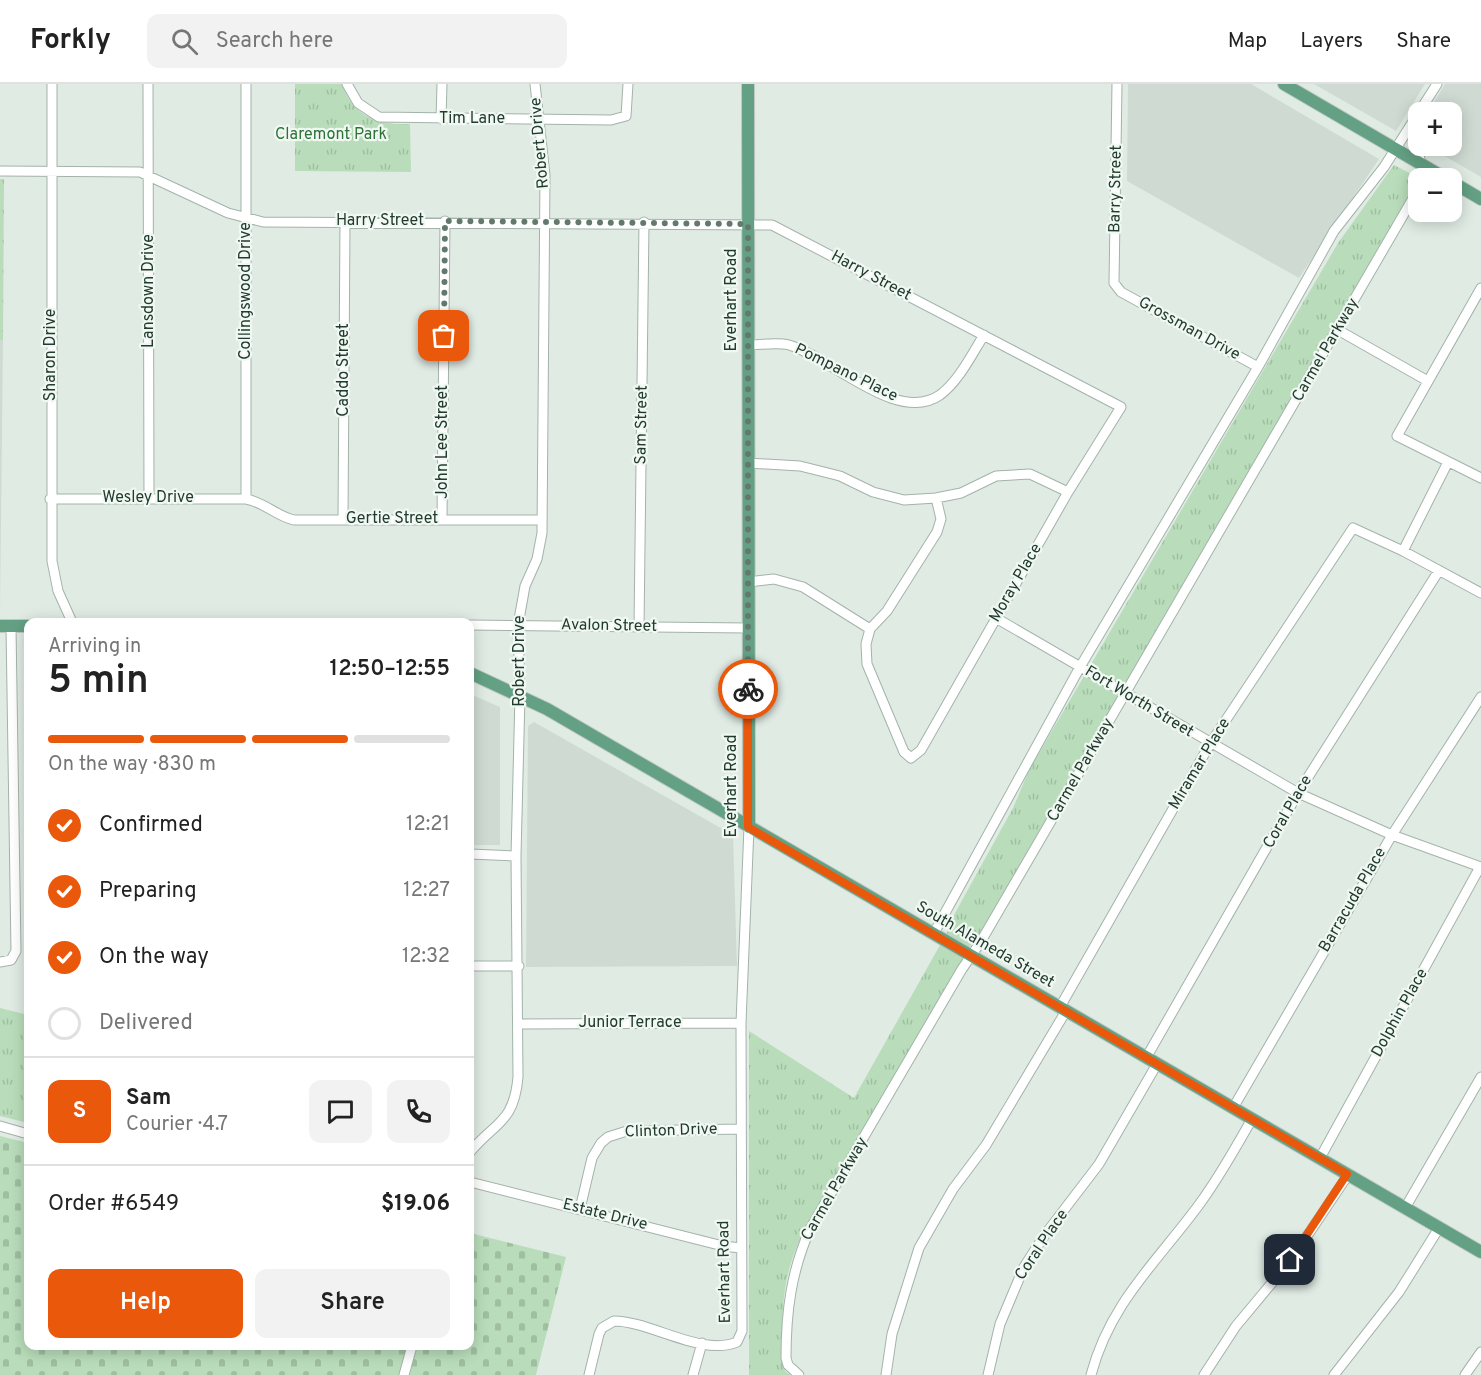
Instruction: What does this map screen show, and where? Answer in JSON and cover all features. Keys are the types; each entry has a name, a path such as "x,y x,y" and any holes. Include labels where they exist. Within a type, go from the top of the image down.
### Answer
{"main road":[{"name":"Everhart Road","path":"748,84 748,827"},
{"path":"1284,84 1396,149 1421,168"},
{"path":"1462,188 1481,199"},
{"path":"5,626 24,627"},
{"name":"South Alameda Street","path":"474,675 520,695 1481,1252"}],"street":[{"name":"Sharon Drive","path":"52,84 50,499 54,575 70,618"},
{"name":"Lansdown Drive","path":"148,84 148,498"},
{"name":"Collingswood Drive","path":"246,84 246,499"},
{"name":"Tim Lane","path":"347,84 358,104 379,117 611,120 626,116 628,84"},
{"path":"441,84 441,119"},
{"name":"Robert Drive","path":"474,1144 505,1119 515,1099 518,1077 519,966 516,856 520,695 518,625 525,586 541,546 542,520 545,165 535,84"},
{"name":"Barry Street","path":"1117,84 1114,283 1121,292"},
{"path":"1426,102 1437,84"},
{"path":"934,933 1080,667 1258,367 1334,231 1408,130"},
{"name":"Harry Street","path":"0,171 129,171 149,175 228,213 263,222 644,222 772,225 1121,407"},
{"name":"Carmel Parkway","path":"799,1375 788,1365 786,1328 791,1281 810,1229 1408,207"},
{"name":"Caddo Street","path":"343,519 345,221"},
{"name":"John Lee Street","path":"442,519 445,221"},
{"name":"Sam Street","path":"639,627 644,222"},
{"path":"1481,288 1426,380 1397,436 1481,478"},
{"name":"Grossman Drive","path":"1121,292 1258,367"},
{"path":"1338,330 1426,380"},
{"name":"Pompano Place","path":"748,345 789,345 886,396 915,404 940,395 962,370 984,335"},
{"name":"Moray Place","path":"870,629 866,644 867,664 904,752 911,758 921,750 1068,492 1121,407"},
{"path":"1448,462 1403,551 1438,572 1481,593"},
{"path":"748,463 800,466 840,476 873,492 904,500 936,498 961,493 996,476 1030,474 1068,492"},
{"path":"748,582 774,579 803,587 870,629 887,611 937,532 941,519 936,498"},
{"name":"Wesley Drive","path":"50,499 246,499"},
{"name":"Gertie Street","path":"246,499 256,500 276,514 294,520 542,520"},
{"name":"Miramar Place","path":"886,1375 892,1334 919,1248 953,1189 986,1145 1210,744 1353,528 1403,551"},
{"name":"Coral Place","path":"988,1375 1000,1324 1024,1267 1044,1236 1099,1164 1152,1061 1298,793 1438,572"},
{"name":"Fort Worth Street","path":"996,618 1298,793 1392,835 1480,867"},
{"name":"Avalon Street","path":"474,625 748,628"},
{"path":"0,962 11,960 16,951 5,626"},
{"name":"Barracuda Place","path":"1233,1108 1392,835 1481,697"},
{"name":"Everhart Road","path":"702,1343 729,1346 737,1342 742,1332 741,1023 748,827"},
{"path":"474,854 516,856"},
{"name":"Dolphin Place","path":"1320,1158 1480,867"},
{"path":"474,966 519,966"},
{"name":"Junior Terrace","path":"518,1024 741,1023"},
{"path":"1405,1208 1481,1077"},
{"path":"1091,1375 1098,1348 1114,1316 1203,1200 1252,1119"},
{"path":"0,1126 24,1133"},
{"name":"Clinton Drive","path":"580,1209 595,1150 608,1137 627,1131 741,1129"},
{"path":"1204,1375 1236,1326 1290,1260 1347,1174"},
{"name":"Estate Drive","path":"474,1183 723,1246 741,1248"},
{"path":"1334,1375 1399,1292 1439,1228"},
{"path":"589,1375 599,1334 608,1323 621,1321 702,1343 693,1375"},
{"path":"404,1375 411,1350"},
{"path":"1465,1375 1481,1352"}],"shaded area":[{"path":"1128,84 1251,84 1379,159 1299,278 1127,181"},
{"path":"1314,84 1425,84 1414,102 1408,102 1408,112 1396,131"},
{"path":"1445,84 1481,84 1481,177 1444,156 1462,156 1462,102 1434,102"},
{"path":"0,340 3,340 0,612"},
{"path":"474,696 500,707 500,845 474,845"},
{"path":"534,722 733,835 737,966 526,967 528,726"}],"green space":[{"name":"Claremont Park","path":"295,84 342,84 353,104 368,117 388,123 410,124 411,172 295,171"},
{"path":"1394,165 1408,172 1408,197 801,1237 789,1269 784,1297 782,1360 785,1371 790,1375 749,1375 749,1031 854,1098 949,929 949,924 1013,808 1029,770 1338,243"},
{"path":"0,179 4,179 3,340 0,340"},
{"path":"0,1008 24,1014 24,1122 0,1116"},
{"path":"0,1136 24,1142 24,1350 474,1350 474,1234 566,1257 536,1375 0,1375"}],"way so far":[{"path":"444,336 445,221 748,224 748,689"}],"route":[{"path":"748,689 748,827 1347,1174 1290,1260"}]}
